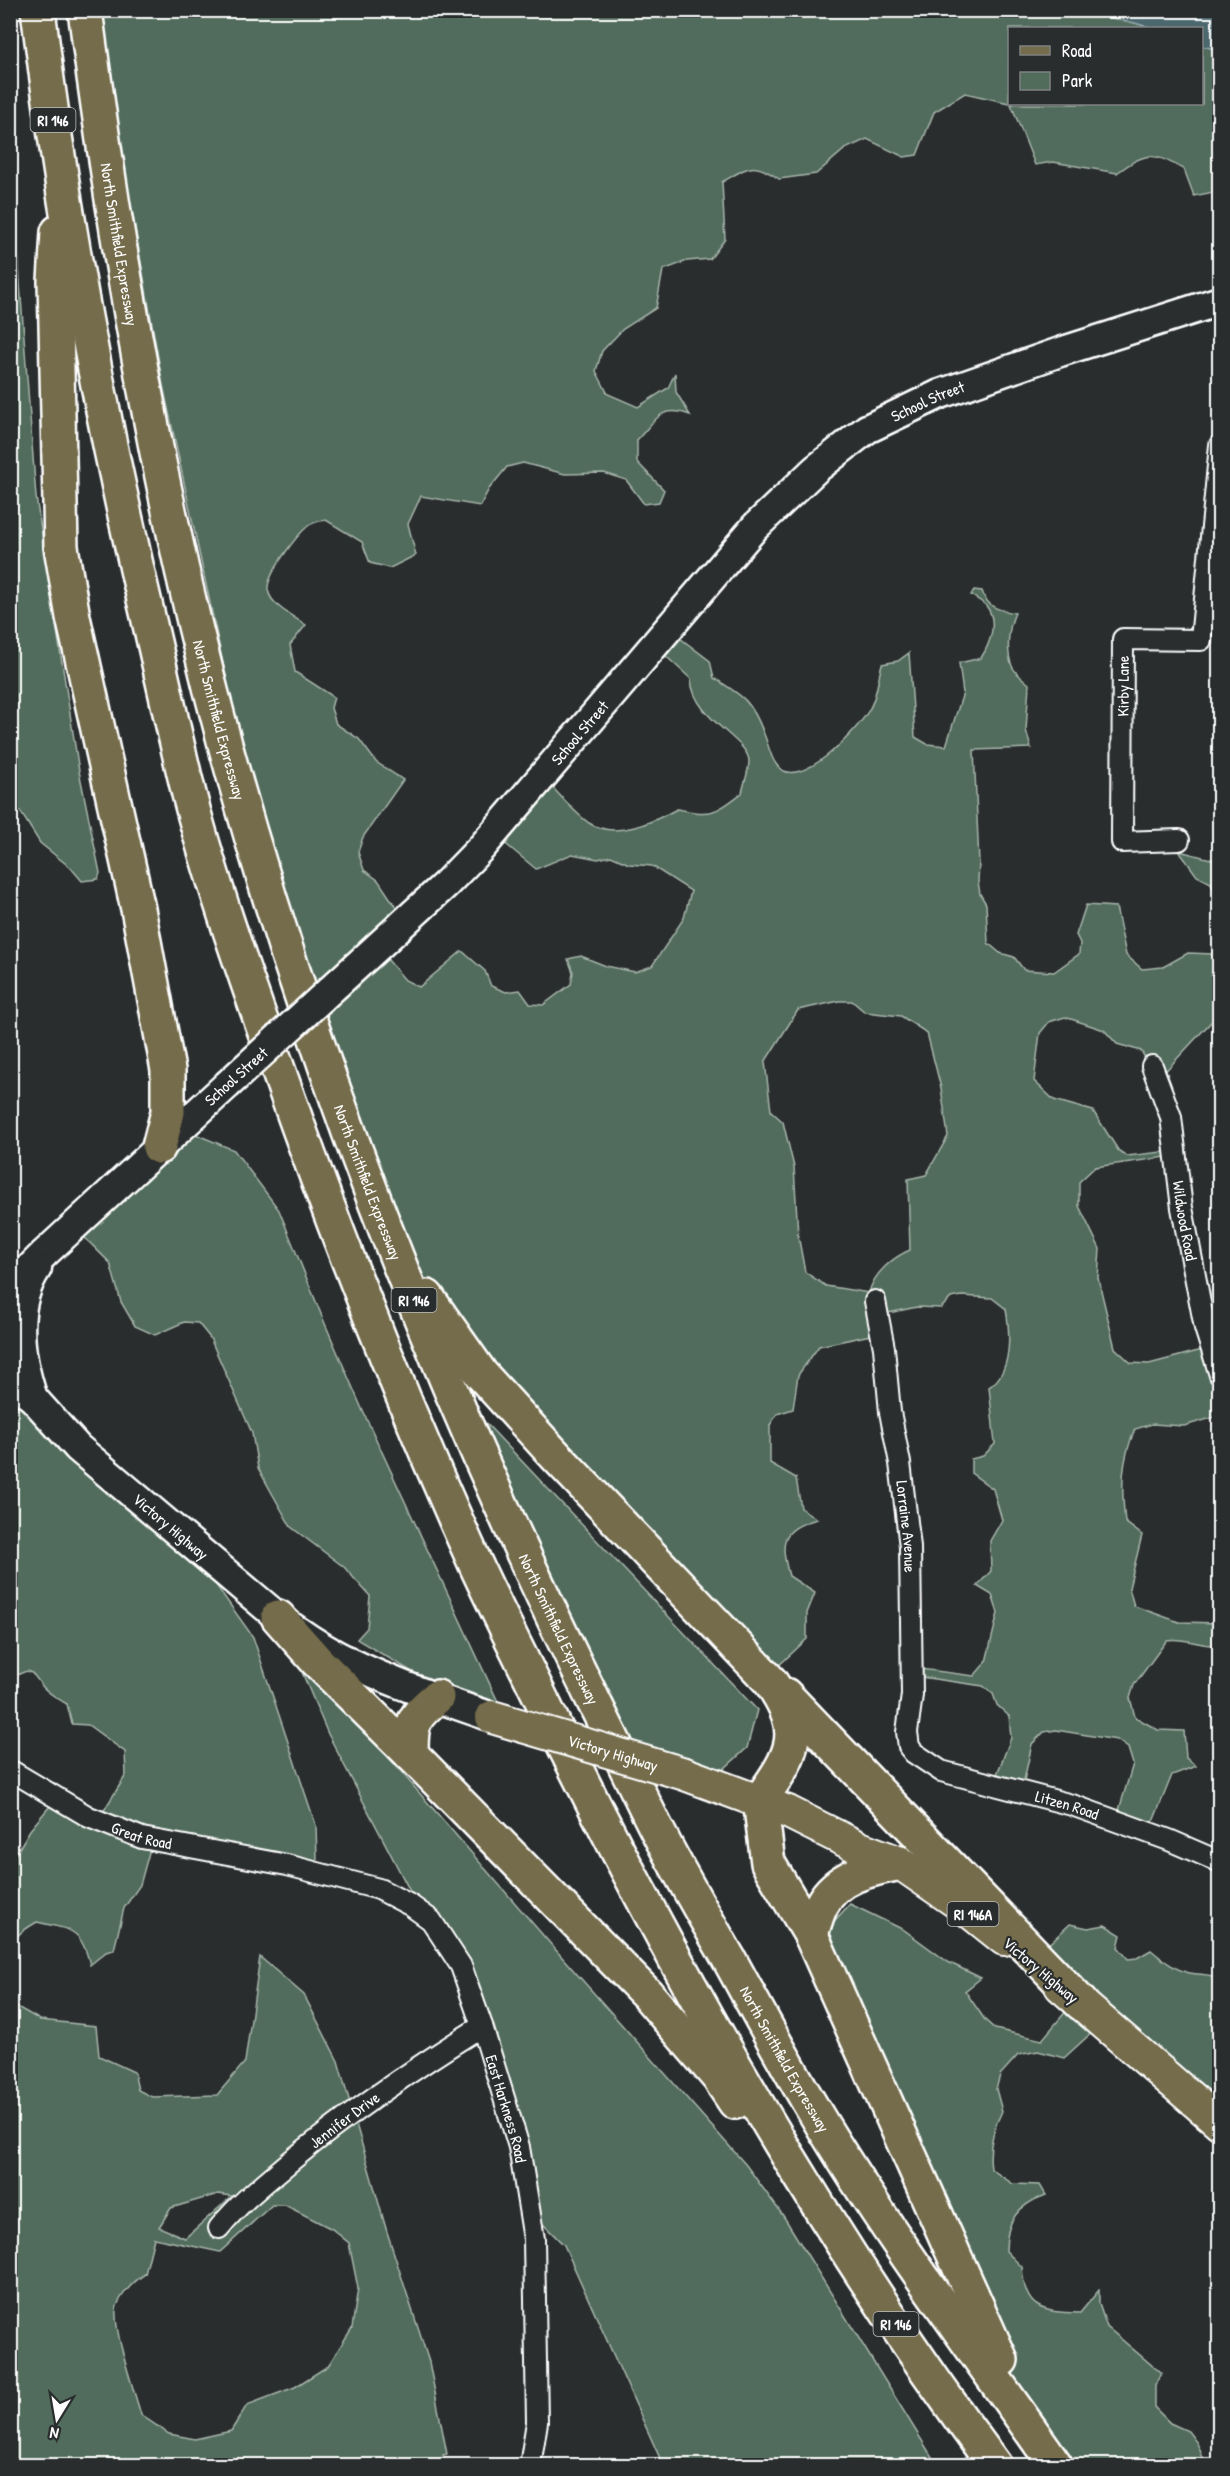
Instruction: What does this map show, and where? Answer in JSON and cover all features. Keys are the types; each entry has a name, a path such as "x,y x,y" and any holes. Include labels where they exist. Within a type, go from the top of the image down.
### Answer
{"highway":[{"name":"RI 146","path":"38,10 62,177 93,364 119,495 191,801 244,972 325,1203 377,1334 476,1566 618,1854 760,2111 801,2180 915,2352 995,2466"},
{"name":"North Smithfield Expressway","path":"85,10 131,313 162,474 226,746 300,992 370,1190 443,1377 554,1620 657,1831 757,2013 873,2206 1056,2466"},
{"path":"62,177 55,281 61,547 76,628 138,909 168,1071 168,1112 159,1147"},
{"path":"370,1190 417,1281 481,1374 770,1681 1081,2003"},
{"path":"278,1617 317,1661 647,1994 719,2078 742,2112 801,2180"},
{"path":"770,1681 785,1701 790,1714 792,1738 783,1764 760,1800 768,1863 811,1935 987,2333 1056,2466"},
{"path":"411,1754 411,1727 420,1711 437,1697"},
{"path":"811,1935 822,1904 841,1882 871,1869 900,1863"}],"main road":[{"name":"Victory Highway","path":"492,1717 685,1774 760,1800 860,1848 900,1863 964,1907 1081,2003 1220,2123"}],"street":[{"name":"School Street","path":"10,1288 159,1147 438,892 482,847 755,527 816,469 867,429 940,394 1060,352 1220,301"},
{"name":"Kirby Lane","path":"1179,840 1122,842 1123,639 1201,640 1220,445"},
{"name":"Wildwood Road","path":"1152,1066 1171,1117 1182,1208 1205,1328 1220,1375"},
{"path":"33,1398 24,1371 19,1338 22,1302 31,1277 45,1253"},
{"name":"Lorraine Avenue","path":"875,1301 884,1348 890,1412 900,1463 910,1547 912,1695 907,1732 909,1747 914,1753"},
{"name":"Victory Highway","path":"10,1380 33,1398 78,1448 278,1617 338,1656 492,1717"},
{"name":"Litzen Road","path":"914,1753 941,1772 1072,1805 1169,1840 1220,1862"},
{"name":"Great Road","path":"10,1770 89,1817 142,1838 287,1865"},
{"name":"East Harkness Road","path":"287,1865 379,1889 422,1912 431,1920 461,1966 482,2025 519,2147 534,2239 537,2422 530,2466"},
{"name":"Jennifer Drive","path":"219,2228 237,2206 311,2144 410,2071 482,2025"}],"green space":[{"path":"1078,10 1148,27 1008,27 1008,103 965,93 934,112 917,155 904,157 867,139 845,149 816,174 779,179 762,169 750,168 722,182 725,239 710,259 687,261 663,270 656,308 623,329 602,351 596,371 608,394 638,407 668,388 675,373 676,392 690,415 672,411 665,413 654,420 637,440 637,462 664,490 659,502 644,504 626,480 604,473 565,474 523,463 507,467 489,489 480,506 421,496 408,524 416,555 390,568 370,563 362,542 326,520 316,522 303,531 283,556 272,575 268,590 278,606 306,625 290,645 295,672 334,697 331,708 336,724 359,739 376,762 403,780 363,837 358,852 364,870 378,880 409,920 382,953 405,980 419,987 462,951 485,971 491,986 506,992 520,990 530,1004 543,1005 571,984 573,972 568,959 581,956 606,966 635,972 652,966 684,918 691,891 652,866 629,864 611,856 598,859 572,854 536,869 496,836 545,780 583,819 599,828 610,830 645,824 677,809 712,812 742,793 749,765 746,753 701,706 694,693 691,679 657,648 672,632 710,661 714,678 739,695 751,707 760,723 776,764 786,772 798,772 827,756 854,730 872,703 882,664 898,661 909,653 915,737 927,744 946,746 963,693 959,663 981,658 992,633 992,619 987,607 971,595 974,590 982,591 990,605 1015,613 1009,632 1008,647 1013,669 1029,684 1026,730 1031,748 974,750 978,881 980,894 986,904 988,943 1000,953 1014,957 1024,970 1054,972 1079,954 1080,943 1076,935 1086,905 1116,907 1126,955 1142,969 1163,967 1188,953 1214,954 1219,952 1219,1018 1212,1021 1161,1076 1156,1075 1141,1051 1117,1044 1104,1030 1065,1017 1049,1022 1040,1033 1034,1081 1054,1100 1093,1111 1118,1150 1127,1156 1171,1151 1174,1156 1095,1167 1079,1182 1079,1206 1100,1249 1098,1278 1115,1348 1131,1363 1149,1364 1206,1349 1219,1383 1219,1416 1184,1426 1152,1424 1135,1429 1125,1463 1123,1497 1125,1522 1142,1535 1129,1588 1134,1606 1179,1622 1219,1623 1219,1645 1167,1640 1134,1685 1130,1698 1135,1717 1158,1730 1184,1731 1186,1758 1196,1766 1172,1775 1148,1834 1115,1823 1133,1764 1128,1748 1117,1740 1056,1730 1044,1732 1032,1744 1021,1794 992,1787 1011,1738 1009,1716 997,1705 993,1694 983,1686 914,1676 913,1668 974,1676 986,1662 998,1613 992,1595 977,1586 991,1571 990,1541 1002,1520 993,1489 971,1473 971,1459 983,1456 995,1444 989,1387 1002,1372 1008,1351 1006,1309 992,1298 962,1296 951,1298 941,1308 917,1307 879,1315 875,1334 819,1346 798,1375 793,1409 777,1414 770,1425 770,1463 796,1478 801,1508 817,1519 796,1527 786,1538 784,1546 789,1576 815,1593 807,1613 807,1639 774,1670 426,1292 410,1261 256,816 163,385 96,11","holes":["839,1001 852,1001 865,1012 901,1016 927,1033 941,1088 948,1136 926,1175 908,1179 910,1250 897,1257 879,1273 869,1293 826,1286 805,1272 798,1235 794,1167 783,1122 771,1111 765,1062 798,1010"]},
{"path":"1203,46 1219,50 1219,191 1194,196 1184,169 1150,156 1136,160 1117,173 1053,162 1035,165 1011,105 1203,105"},
{"path":"11,117 20,284 36,497 79,771 100,873 98,879 82,881 71,868 40,843 20,811 11,810"},
{"path":"1179,851 1219,861 1219,897 1211,883 1197,876"},
{"path":"183,1129 234,1150 279,1210 362,1409 499,1704 416,1674 357,1639 367,1628 370,1596 344,1567 291,1527 258,1468 252,1433 210,1338 198,1323 184,1322 155,1335 135,1326 121,1302 110,1263 75,1228"},
{"path":"11,1382 179,1533 253,1637 316,1826 317,1860 293,1869 151,1845 140,1885 124,1908 114,1950 106,1952 90,1965 79,1937 67,1929 37,1922 25,1929 15,1940 11,1958 11,1862 30,1830 55,1800 98,1820 126,1775 125,1752 88,1725 72,1724 67,1704 45,1690 33,1674 27,1671 11,1679"},
{"path":"481,1418 757,1710 747,1748 714,1778 622,1749"},
{"path":"301,1670 356,1720 746,2165 784,2217 937,2465 663,2465 564,2245 530,2211 459,1965 423,1916 328,1734"},
{"path":"850,1904 904,1930 948,1962 981,1978 965,1991 985,2020 995,2029 1042,2040 1073,2003 1038,1954 1070,1924 1088,1928 1105,1925 1121,1935 1118,1947 1128,1959 1137,1958 1151,1950 1179,1970 1219,1978 1219,2104 1098,2027 1064,2058 1038,2051 1018,2055 1000,2075 996,2089 1002,2111 994,2132 990,2154 991,2169 1013,2184 1040,2185 1046,2195 1021,2209 1015,2215 1008,2231 1006,2251 1022,2267 1031,2300 1045,2309 1080,2313 1099,2290 1099,2304 1107,2327 1161,2373 1155,2386 1155,2408 1170,2423 1188,2431 1197,2443 1206,2465 1069,2465 1027,2413 824,1932"},
{"path":"260,1957 304,1995 338,2061 387,2232 429,2362 447,2454 443,2455 446,2465 11,2465 10,1998 12,2004 40,2020 96,2026 99,2056 134,2072 138,2090 152,2097 217,2095 245,2062","holes":["218,2194 232,2196 185,2238 159,2227 171,2208","272,2205 285,2205 332,2229 349,2243 358,2288 352,2328 328,2366 295,2387 247,2405 231,2431 195,2439 169,2434 141,2415 118,2333 117,2305 127,2290 145,2274 154,2238 220,2252"]}],"water":[{"path":"1078,11 1219,11 1219,50 1203,46 1203,27 1148,27"}]}
